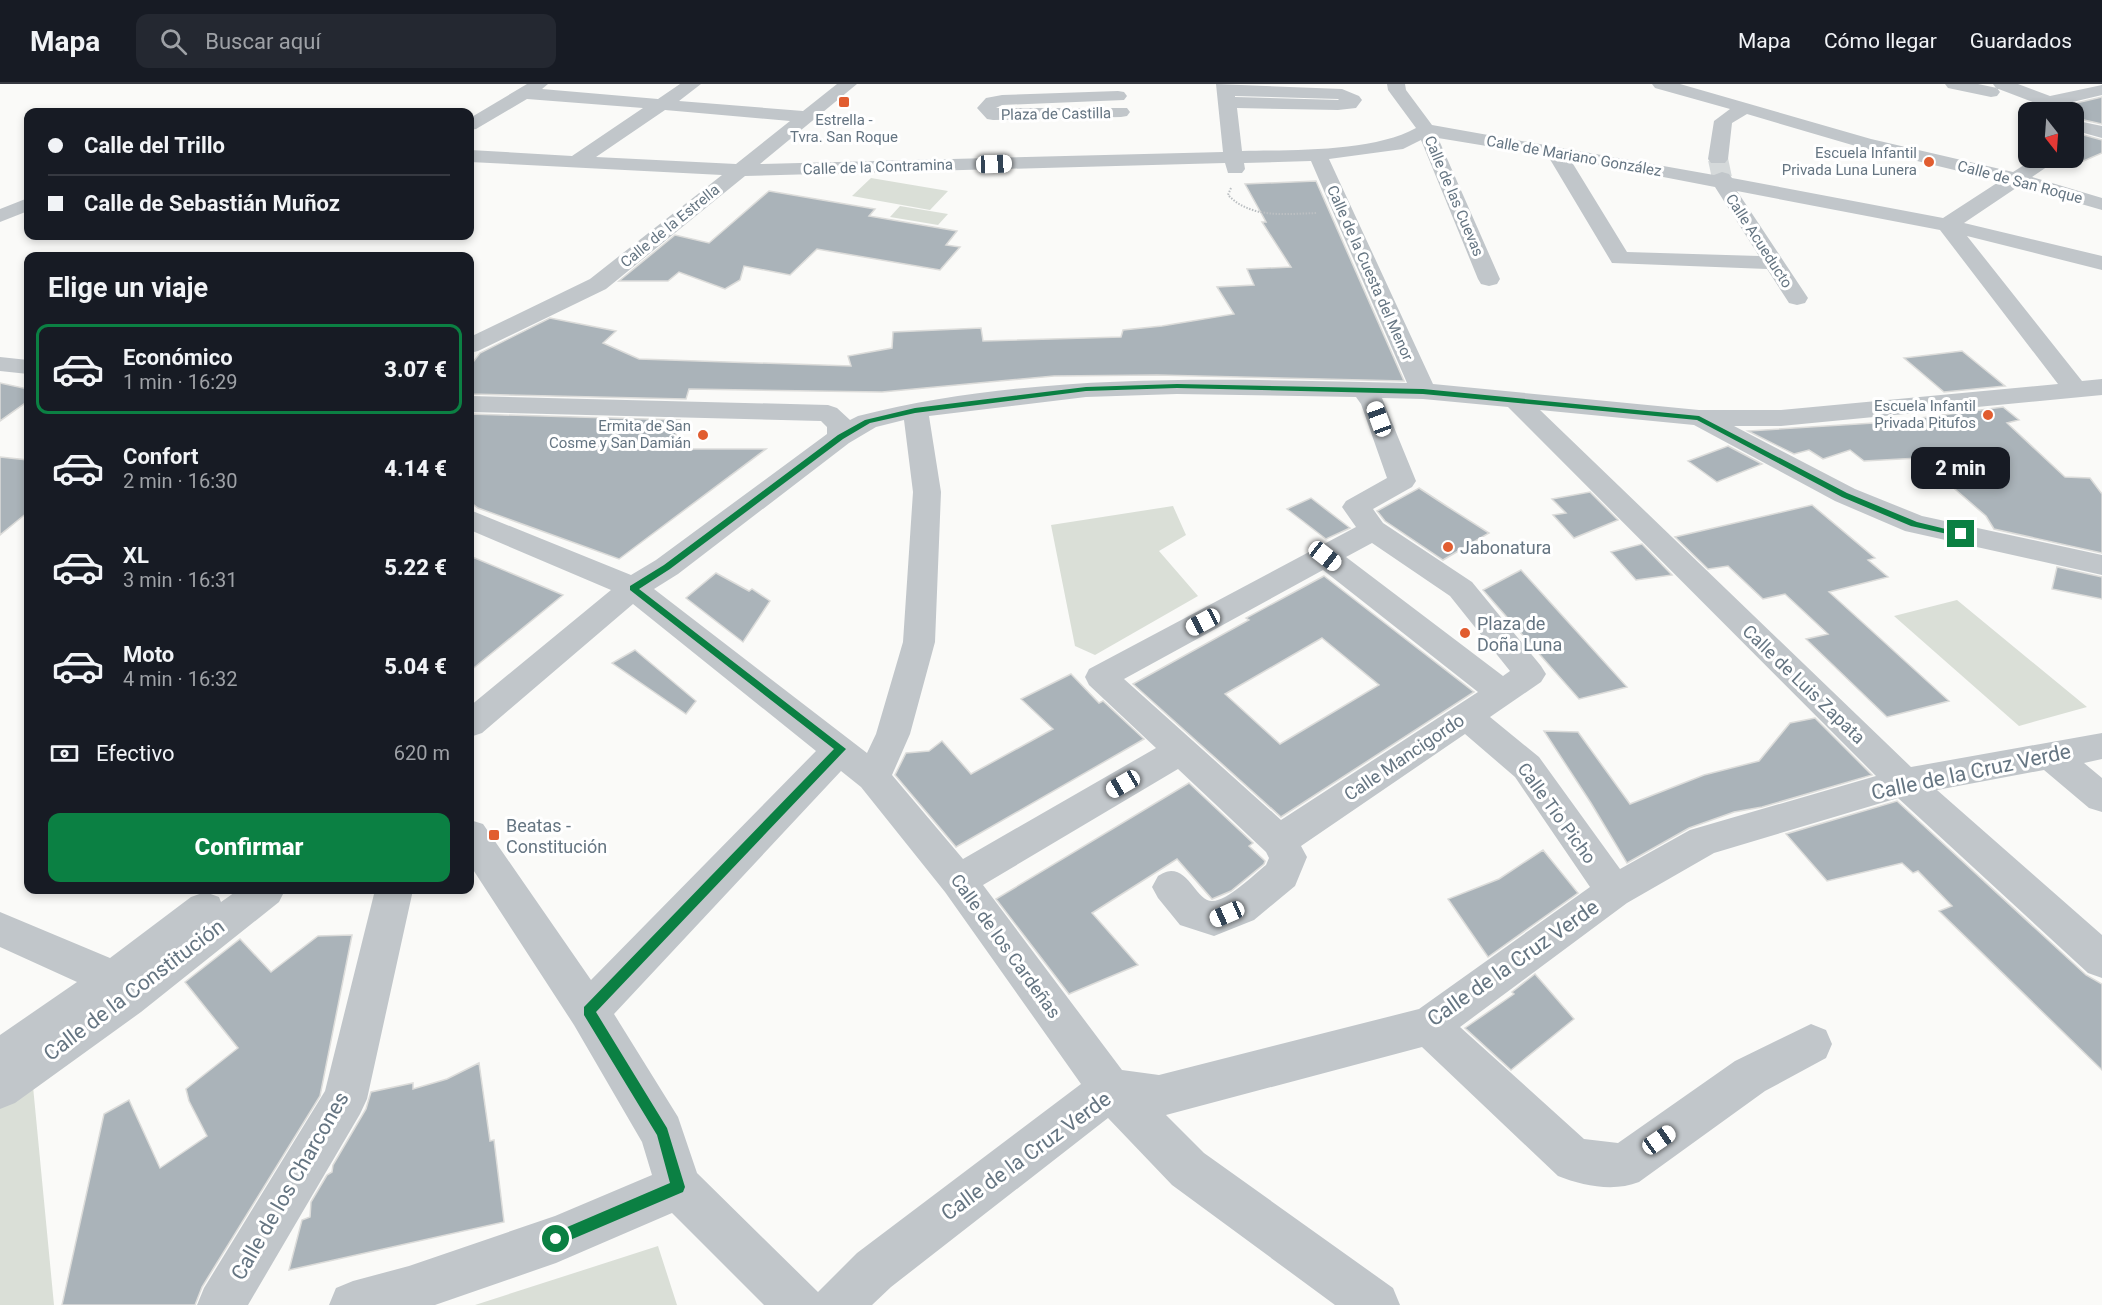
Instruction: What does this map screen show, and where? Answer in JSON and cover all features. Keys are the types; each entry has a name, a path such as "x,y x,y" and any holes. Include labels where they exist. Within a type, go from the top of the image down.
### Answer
{"street":[{"path":"474,123 539,84"},
{"path":"575,162 692,84"},
{"name":"Calle de las Cuevas","path":"1396,84 1397,90 1426,130 1489,279"},
{"name":"Calle de San Roque","path":"1661,84 1866,143 2017,179 2102,204"},
{"path":"1954,84 1989,86 2029,102"},
{"name":"Calle de la Estrella","path":"474,346 598,284 848,85"},
{"path":"2060,102 2102,90"},
{"path":"1226,92 1342,94 1353,100 1350,104 1338,105 1226,92"},
{"path":"1226,92 1234,163"},
{"path":"524,93 807,117"},
{"name":"Plaza de Castilla","path":"1002,100 1119,104 1004,115 993,115 986,108 992,102 1002,100"},
{"path":"1718,159 1723,121 1743,109"},
{"path":"2084,128 2102,132"},
{"name":"Calle de Mariano González","path":"1426,130 1722,181 1947,225 2102,263"},
{"name":"Calle de la Contramina","path":"474,156 739,170 1126,154 1234,163 1318,155 1403,143 1426,130"},
{"path":"1555,151 1620,258 1773,263"},
{"name":"Calle de la Cuesta del Menor","path":"1318,155 1423,391"},
{"path":"2033,168 1947,225 2073,388"},
{"name":"Calle Acueducto","path":"1722,181 1797,298"},
{"path":"0,216 24,206"},
{"path":"0,364 24,367"},
{"path":"474,721 633,588 667,567 840,437 867,421 915,410 1086,389 1177,386 1423,391 1699,418 1781,418 2102,387"},
{"path":"1171,887 1194,913 1214,919 1240,908 1282,875 1288,857 1279,841 1101,677 1373,530 1356,507 1402,480 1374,404 1364,390"},
{"name":"Calle de Luis Zapata","path":"1514,399 1904,782 2102,960"},
{"path":"474,404 828,412 840,425 840,437"},
{"path":"873,777 893,734 920,642 927,492 915,410"},
{"path":"1699,418 1845,495 1914,524 2102,565"},
{"name":"Calle de los Cardeñas","path":"474,521 633,588 873,777 958,881 1110,1089 1188,1169 1376,1305"},
{"name":"Calle Mancigordo","path":"1279,841 1530,674 1461,589 1373,530"},
{"path":"1325,556 1502,693"},
{"name":"Calle Tío Picho","path":"1466,716 1527,767 1614,891"},
{"name":"Calle de la Cruz Verde","path":"837,1305 874,1270 1110,1089 1159,1096 1429,1026 1614,891 1703,841 1904,782 2102,746"},
{"path":"589,1011 840,749"},
{"path":"958,881 1180,751"},
{"path":"2050,755 2102,798"},
{"path":"474,841 589,1011 662,1133 678,1187 799,1305"},
{"name":"Calle de la Constitución","path":"0,1060 114,980 225,894"},
{"name":"Calle de la Constitución","path":"0,1088 127,999 261,894"},
{"name":"Calle de los Charcones","path":"221,1305 345,1099 393,894"},
{"path":"0,929 114,980"},
{"path":"1429,1026 1574,1160 1623,1166 1750,1076 1811,1044"},
{"path":"353,1305 409,1290 556,1239 678,1187"}],"path":[{"path":"1234,163 1232,185 1228,195 1233,202 1251,210 1282,213 1342,213"}],"shaded area":[{"path":"871,178 948,191 930,210 852,196"},
{"path":"900,206 948,214 938,225 890,217"},
{"path":"1173,506 1186,535 1159,551 1198,596 1095,655 1075,646 1051,525"},
{"path":"1957,600 2087,707 2019,726 1894,616"},
{"path":"32,1076 54,1305 0,1305 0,1098"},
{"path":"658,1246 677,1305 475,1305"}],"building":[{"path":"2102,97 2102,124 2084,120 2084,102 2081,102"},
{"path":"2084,135 2102,140 2102,153 2084,161"},
{"path":"1316,181 1404,381 1157,375 1054,376 882,392 689,389 686,399 474,394 474,361 480,353 550,318 616,331 603,343 639,359 851,366 848,356 892,348 893,332 981,328 983,341 1121,337 1123,330 1234,314 1217,287 1254,285 1247,269 1291,267 1262,222 1266,222 1245,184"},
{"path":"769,191 875,209 869,216 957,231 946,245 960,247 940,270 817,249 790,275 744,266 740,280 725,289 679,272 668,281 619,281 675,235 709,243"},
{"path":"1962,351 2005,386 1944,392 1904,358"},
{"path":"0,383 24,388 24,404 0,421"},
{"path":"2003,407 2019,420 2007,423 2065,477 2090,478 2102,494 2102,553 1994,529 1986,516 1919,458 1864,461 1850,450 1823,459 1809,450 1794,454 1748,431 1890,422"},
{"path":"474,414 680,420 672,449 766,449 619,559 474,505"},
{"path":"1728,446 1762,464 1717,482 1688,461"},
{"path":"0,457 24,460 24,515 0,535"},
{"path":"1419,488 1489,533 1443,560 1385,521 1377,511"},
{"path":"1590,492 1618,520 1574,538 1553,515 1566,513 1552,499"},
{"path":"1311,498 1350,528 1326,539 1287,509"},
{"path":"1812,505 1875,558 1868,560 1888,577 1829,592 1949,701 1887,717 1806,639 1828,634 1785,594 1763,599 1728,566 1708,569 1675,537"},
{"path":"1642,544 1672,575 1636,580 1611,552"},
{"path":"474,558 563,595 474,668"},
{"path":"2057,567 2102,577 2102,599 2052,589"},
{"path":"1521,570 1627,687 1579,699 1483,590"},
{"path":"716,573 749,591 752,589 770,601 743,642 686,598"},
{"path":"1324,576 1474,692 1281,817 1133,684 1249,620 1246,618","holes":["1322,638 1379,685 1280,744 1225,694"]},
{"path":"635,650 696,701 686,714 612,663"},
{"path":"1071,674 1099,703 1103,701 1144,739 956,847 895,775 906,753 929,751 942,741 971,774 1053,729 1021,699"},
{"path":"1815,718 1872,775 1762,807 1734,812 1689,828 1627,863 1544,731 1578,732 1630,804 1704,775 1759,761 1790,723"},
{"path":"1189,783 1253,843 1249,846 1265,861 1264,864 1231,891 1212,899 1177,859 1092,913 1138,965 1069,994 996,899"},
{"path":"1897,801 2086,975 2102,984 2102,1070 1939,911 1952,906 1918,871 1913,873 1902,863 1827,881 1786,834"},
{"path":"1543,850 1578,893 1488,957 1448,899 1499,879"},
{"path":"352,935 320,1096 202,1287 195,1305 62,1305 104,1114 129,1100 160,1168 207,1136 189,1101 186,1089 238,1048 185,982 240,939 271,972 318,936"},
{"path":"1535,974 1574,1019 1511,1070 1465,1028 1514,994 1512,992"},
{"path":"479,1063 490,1141 494,1140 504,1222 289,1270 302,1220 310,1217 311,1202 327,1175 332,1172 333,1165 366,1109 371,1092 413,1083 413,1089 447,1079"}],"tunnel":[{"path":"1718,159 1722,178"}],"place":[{"name":"Estrella - Tvra. San Roque","path":"844,102"},
{"name":"Escuela Infantil Privada Luna Lunera","path":"1929,162"},
{"name":"Escuela Infantil Privada Pitufos","path":"1988,415"},
{"name":"Ermita de San Cosme y San Damián","path":"703,435"},
{"name":"Jabonatura","path":"1448,547"},
{"name":"Plaza de Doña Luna","path":"1465,633"},
{"name":"Beatas - Constitución","path":"494,835"}],"route":[{"path":"556,1239 678,1187 662,1133 589,1011 840,749 633,588 667,567 840,437 867,421 915,410 1086,389 1177,386 1423,391 1615,409 1699,418 1845,495 1914,524 1961,534"}]}
